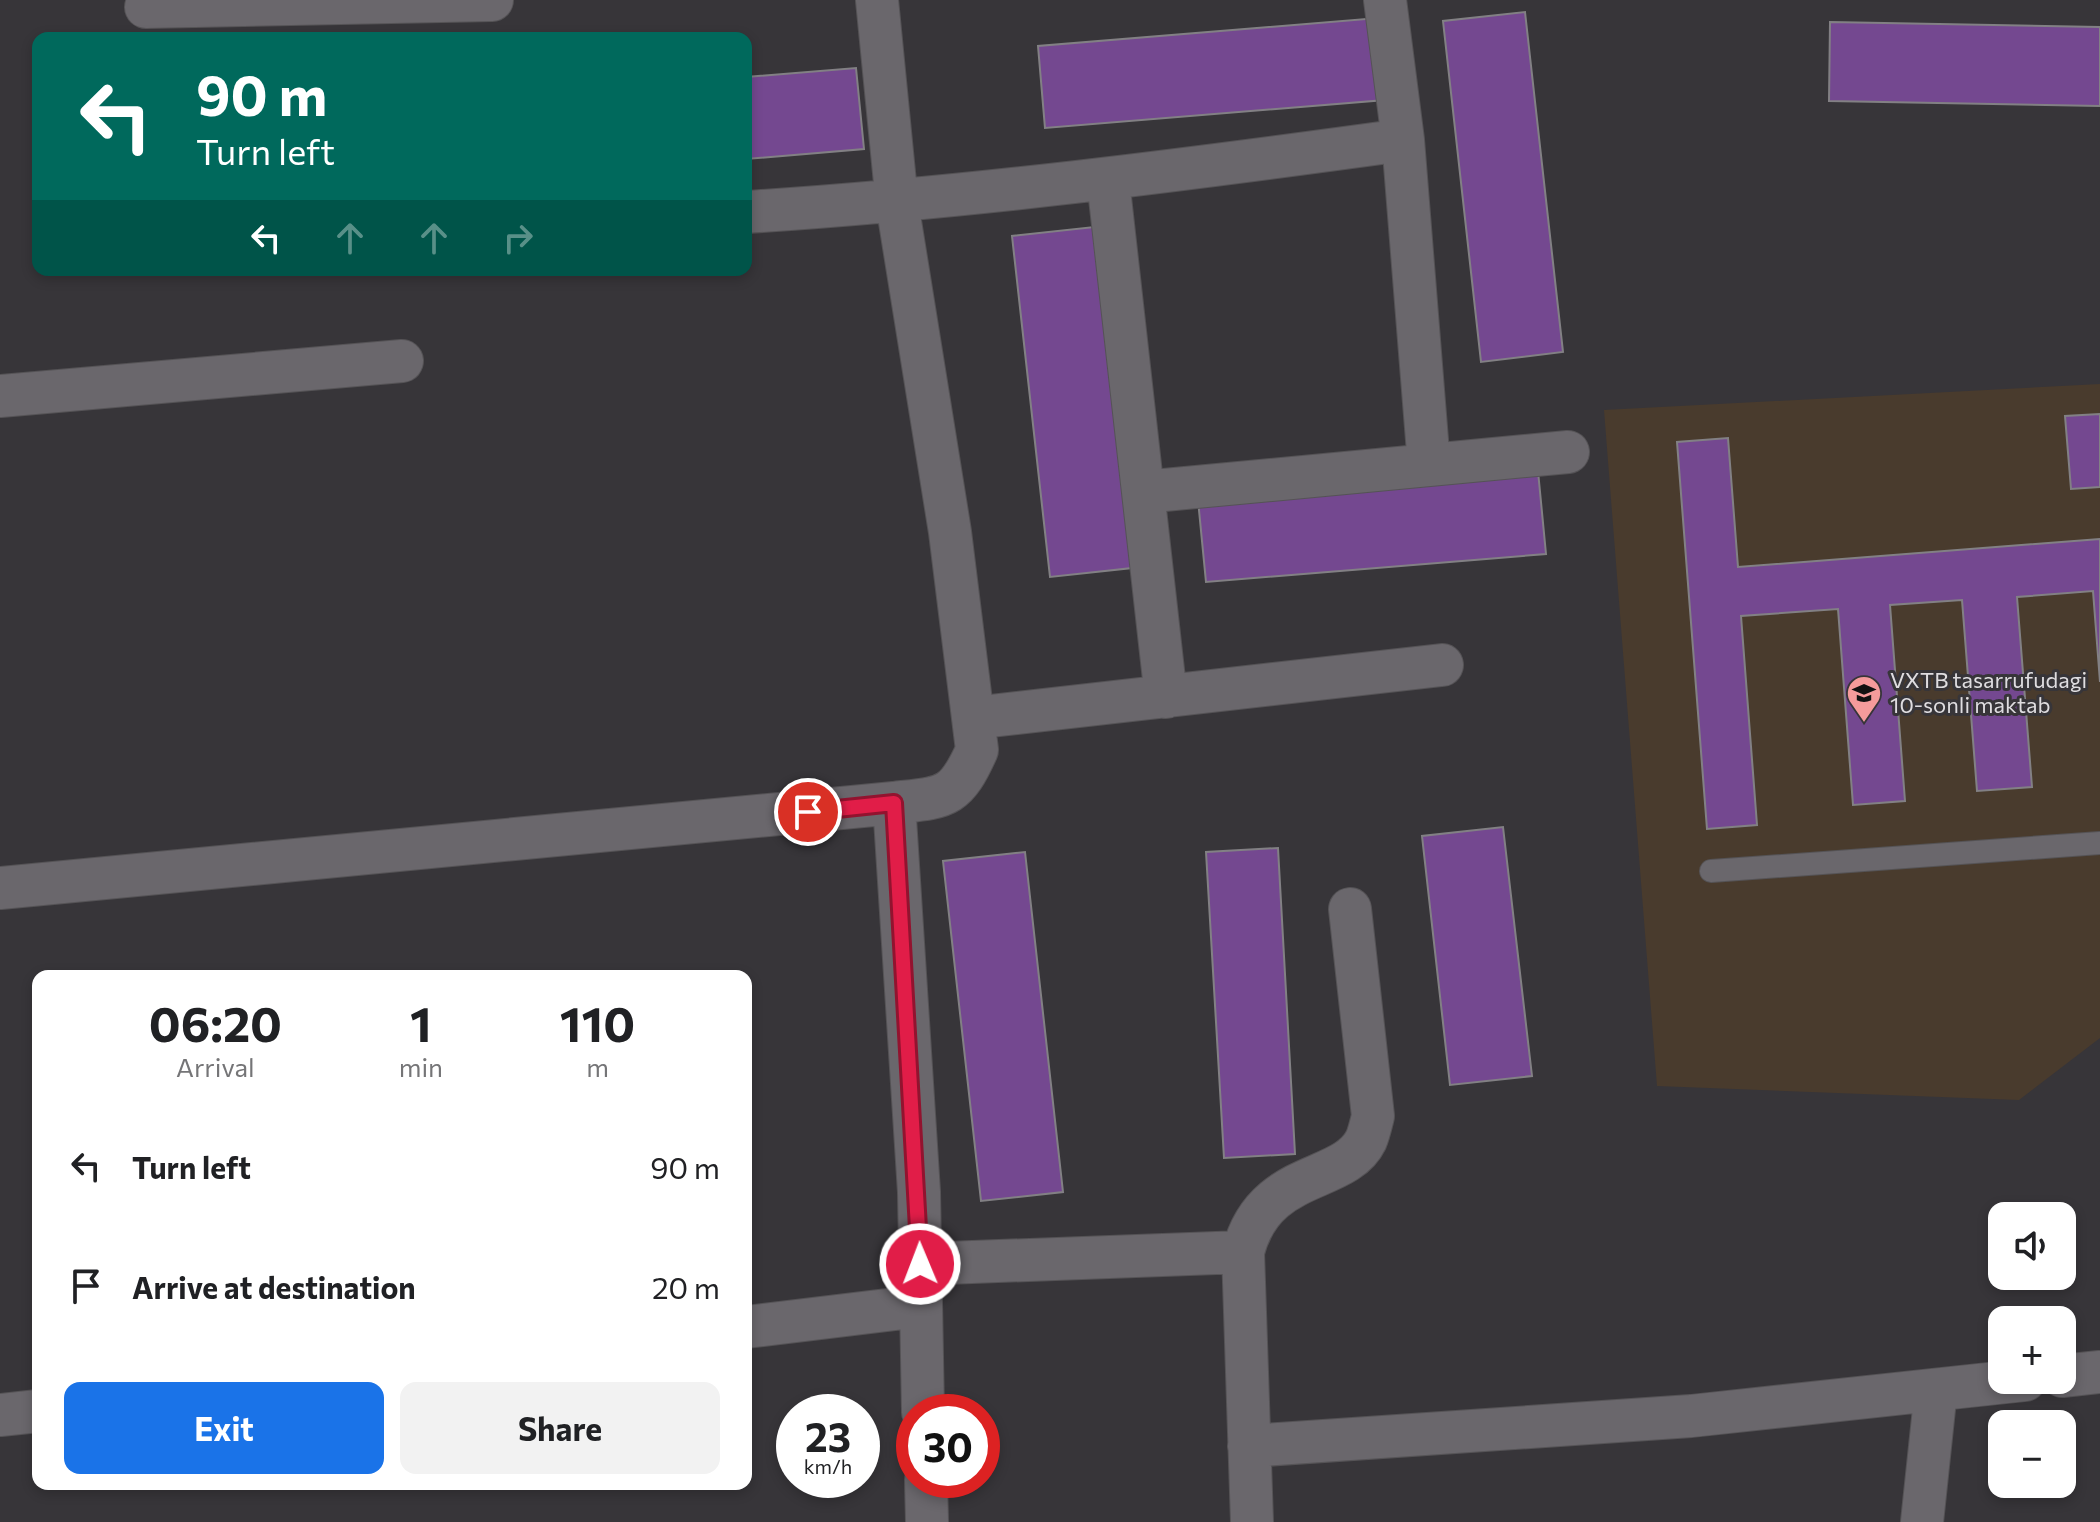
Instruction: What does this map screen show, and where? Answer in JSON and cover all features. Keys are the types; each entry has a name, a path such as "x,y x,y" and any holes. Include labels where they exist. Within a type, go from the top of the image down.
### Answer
{"street":[{"path":"146,7 492,0"},
{"path":"0,888 894,803 941,797 963,781 977,750 950,532 897,203 877,0"},
{"path":"1385,0 1403,140 1429,465"},
{"path":"752,212 897,203 1108,180 1403,140"},
{"path":"1108,180 1166,697"},
{"path":"0,396 402,361"},
{"path":"1143,492 1568,452"},
{"path":"973,718 1442,665"},
{"path":"894,803 920,1264 922,1394"},
{"path":"1252,1522 1243,1252 1249,1226 1274,1199 1296,1183 1346,1161 1366,1142 1373,1116 1350,909"},
{"path":"920,1264 1243,1252"},
{"path":"752,1326 920,1306"},
{"path":"2076,1375 2100,1372"},
{"path":"1249,1446 1691,1416 1988,1384"},
{"path":"1922,1522 1936,1390"},
{"path":"0,1415 32,1412"},
{"path":"926,1498 927,1522"}],"lane":[{"path":"1711,871 2100,843"}],"shaded area":[{"name":"VXTB tasarrufudagi 10-sonli maktab","path":"2100,384 2100,1038 2019,1100 1657,1086 1604,410"}],"building":[{"path":"1525,12 1563,352 1481,362 1443,21"},
{"path":"1378,18 1385,100 1045,128 1038,46"},
{"path":"1830,22 2100,27 2100,106 1829,101"},
{"path":"856,68 864,149 752,158 752,77"},
{"path":"1094,227 1132,568 1050,577 1012,236"},
{"path":"2100,414 2100,487 2071,489 2065,416"},
{"path":"1728,438 1738,567 2100,539 2100,682 2093,591 2017,597 2032,787 1977,791 1962,600 1890,605 1905,801 1853,805 1838,609 1741,616 1757,825 1707,829 1677,442"},
{"path":"1538,471 1546,554 1206,582 1198,500"},
{"path":"1503,827 1532,1076 1450,1085 1422,836"},
{"path":"1278,848 1295,1154 1224,1158 1206,852"},
{"path":"1025,852 1063,1192 981,1201 943,861"}],"place":[{"name":"VXTB tasarrufudagi 10-sonli maktab","path":"1864,724"}],"route":[{"path":"808,812 894,803 919,1192 920,1264"}]}
